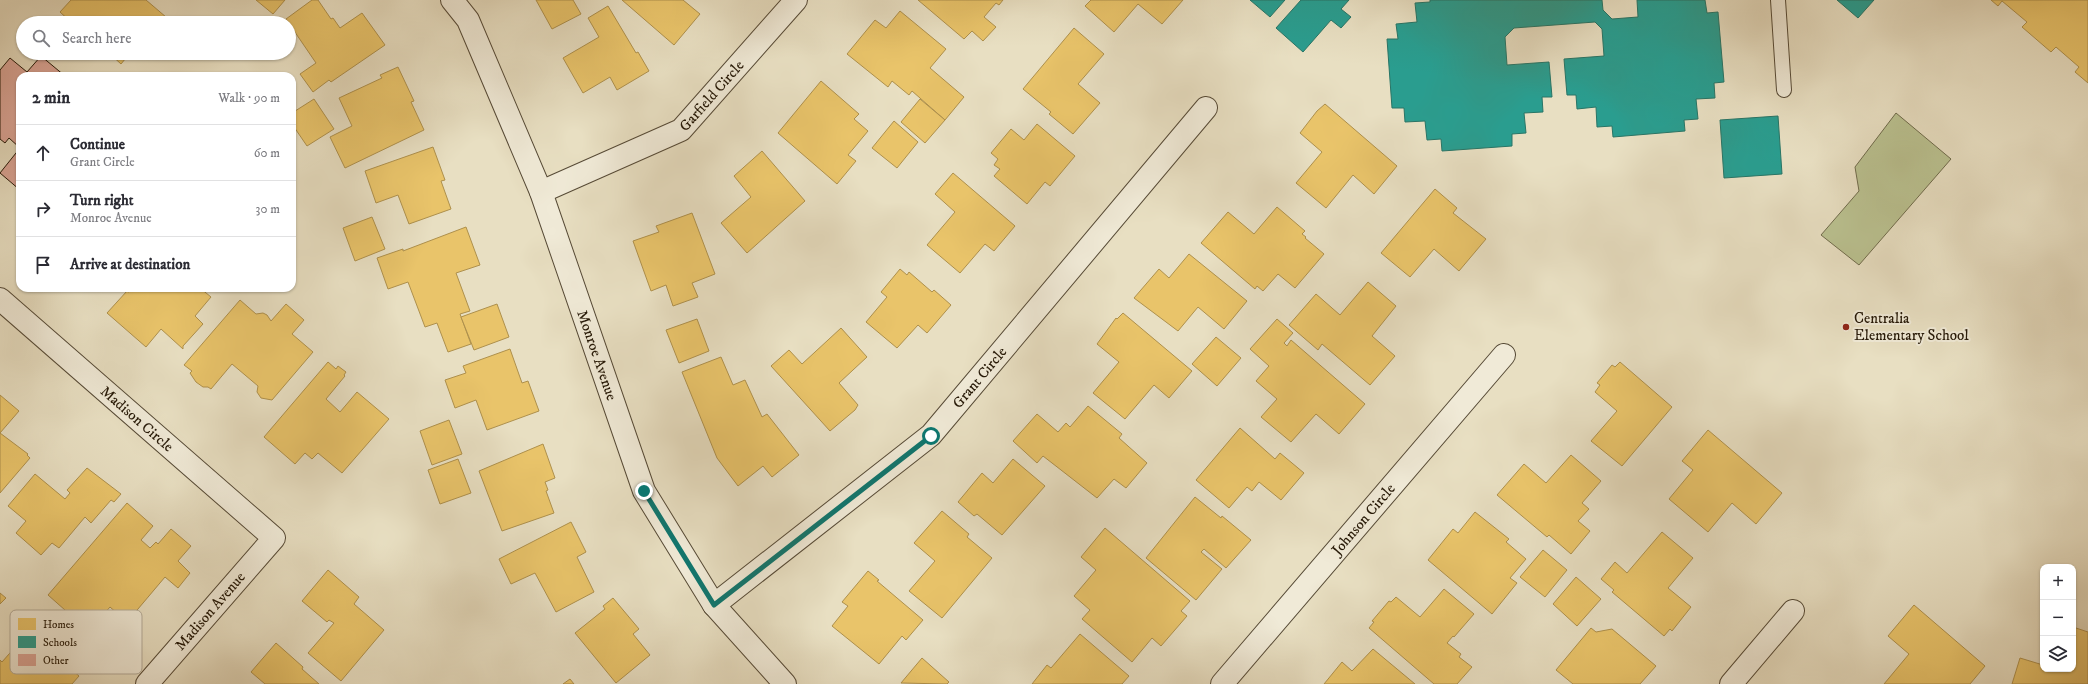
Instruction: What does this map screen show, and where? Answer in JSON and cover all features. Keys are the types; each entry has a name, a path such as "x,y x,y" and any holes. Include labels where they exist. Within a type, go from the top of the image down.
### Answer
{"street":[{"name":"Monroe Avenue","path":"452,0 468,20 541,192 644,491 714,605 786,684"},
{"name":"Garfield Circle","path":"541,192 680,130 796,0"},
{"name":"Grant Circle","path":"714,605 931,436 1206,108"},
{"name":"Madison Circle","path":"0,300 274,538"},
{"name":"Johnson Circle","path":"1222,684 1504,355"},
{"name":"Madison Avenue","path":"147,684 274,538"},
{"path":"1731,684 1793,611"}],"lane":[{"path":"1778,0 1784,90"}],"green space":[{"path":"1896,113 1951,159 1859,265 1821,235 1859,191 1855,167"}],"building: Homes":[{"path":"71,0 146,0 165,16 64,16 60,12"},
{"path":"256,0 285,0 273,14"},
{"path":"312,0 318,0 331,19 333,18 340,28 362,13 385,45 331,82 329,80 313,92 300,74 316,63 296,34 296,16 290,16"},
{"path":"536,0 573,0 581,14 552,29"},
{"path":"622,0 683,0 700,14 674,45"},
{"path":"918,0 1003,0 999,5 996,3 984,17 996,27 983,41 972,31 964,39"},
{"path":"1091,0 1183,0 1162,24 1138,4 1114,32 1085,6"},
{"path":"1991,0 2088,0 2088,83 2075,72 2079,67 2056,47 2051,52 2022,27 2027,22 2002,1 1998,6"},
{"path":"608,6 636,53 638,52 649,71 617,90 610,77 583,93 563,58 599,37 588,18"},
{"path":"900,11 946,49 930,68 964,97 945,120 912,91 909,95 892,81 888,87 847,54 875,20 886,28"},
{"path":"1074,28 1104,54 1078,84 1100,103 1073,134 1049,114 1051,112 1023,89"},
{"path":"117,60 124,60 121,64"},
{"path":"398,67 414,101 411,102 424,130 345,168 330,137 352,126 339,98 382,78 380,75"},
{"path":"821,81 859,114 854,119 868,131 848,155 856,161 837,184 778,133"},
{"path":"314,99 334,129 307,146 296,130 296,110"},
{"path":"920,99 945,120 925,143 901,122"},
{"path":"1325,104 1397,166 1374,194 1353,175 1326,208 1296,183 1322,152 1300,133 1317,111"},
{"path":"894,121 918,142 897,168 872,148"},
{"path":"1037,124 1075,156 1050,186 1045,182 1027,204 994,176 1000,169 994,165 998,159 991,153 1011,129 1024,140"},
{"path":"433,147 445,180 441,181 451,209 409,224 398,195 376,203 365,171"},
{"path":"762,151 805,201 747,253 721,223 751,197 734,176"},
{"path":"953,173 1015,226 994,251 985,244 960,273 927,245 955,212 935,194"},
{"path":"1435,189 1457,208 1453,213 1486,239 1459,271 1434,249 1410,277 1381,253"},
{"path":"1277,207 1305,231 1302,234 1306,237 1305,238 1324,254 1295,288 1278,274 1263,291 1257,286 1255,289 1201,243 1228,212 1254,234"},
{"path":"692,213 715,274 692,283 698,297 673,306 666,285 651,291 633,241 659,232 656,226"},
{"path":"372,217 385,249 355,261 343,228"},
{"path":"466,227 480,265 456,273 470,311 460,314 471,344 448,352 437,323 425,327 408,282 388,289 377,258 403,249 403,251"},
{"path":"1189,254 1247,301 1224,329 1198,307 1178,331 1134,298 1159,269 1169,278"},
{"path":"900,269 907,275 909,272 932,292 934,290 951,305 927,333 918,325 897,348 866,322 887,297 881,292"},
{"path":"1368,282 1396,306 1372,336 1395,356 1370,385 1322,344 1318,350 1289,325 1316,294 1340,315"},
{"path":"126,292 205,292 211,297 195,316 203,324 183,346 183,349 161,329 146,347 107,313"},
{"path":"240,300 256,314 263,313 267,315 271,321 286,304 304,320 292,334 313,352 272,400 261,398 257,392 258,386 232,364 211,389 208,387 203,387 196,382 190,373 192,371 184,365"},
{"path":"497,304 509,337 474,350 461,317"},
{"path":"1123,313 1192,371 1169,398 1154,385 1125,419 1093,393 1119,362 1097,344 1116,318 1117,319"},
{"path":"697,319 709,351 679,363 666,330"},
{"path":"1277,319 1293,333 1284,343 1287,346 1291,340 1365,404 1339,434 1316,414 1291,442 1261,417 1277,399 1256,381 1269,366 1250,349"},
{"path":"841,328 867,357 839,383 858,405 855,410 830,431 771,366 789,350 802,364"},
{"path":"1216,337 1241,358 1217,386 1192,364"},
{"path":"510,349 522,383 528,381 539,411 487,430 476,400 455,408 445,380 466,373 463,366"},
{"path":"721,357 733,385 745,380 762,417 767,414 799,455 772,477 763,466 738,486 717,458 682,372"},
{"path":"328,362 336,369 338,366 346,372 344,375 345,376 326,399 340,412 357,392 389,419 342,473 318,453 312,459 305,453 295,464 264,437"},
{"path":"1620,362 1672,407 1622,466 1591,441 1617,411 1595,392 1600,385 1597,383 1612,365 1615,367"},
{"path":"0,395 19,411 0,433"},
{"path":"1088,406 1122,434 1119,438 1147,463 1126,488 1114,479 1097,498 1043,456 1037,463 1013,441 1037,414 1058,432 1066,423 1070,427"},
{"path":"449,420 462,454 432,465 420,431"},
{"path":"1240,428 1275,459 1280,453 1304,473 1281,500 1259,482 1252,491 1247,487 1229,508 1196,480"},
{"path":"1708,430 1782,493 1756,524 1732,503 1708,532 1669,499 1693,470 1682,461"},
{"path":"0,433 28,454 27,455 30,458 0,493"},
{"path":"543,444 555,478 545,482 548,490 546,491 554,513 502,531 479,471"},
{"path":"1571,455 1601,481 1582,503 1589,509 1578,521 1590,531 1571,554 1549,535 1547,537 1497,495 1524,464 1546,483"},
{"path":"458,459 471,493 440,504 428,470"},
{"path":"1013,459 1045,486 1002,535 977,514 974,516 958,502 982,473 993,483"},
{"path":"87,468 121,494 114,502 111,500 91,523 85,517 59,548 52,543 41,555 16,533 26,521 8,506 35,474 65,499 70,493 67,490"},
{"path":"1195,497 1221,518 1222,516 1251,540 1226,568 1204,549 1201,552 1222,569 1196,600 1146,558"},
{"path":"127,503 153,526 141,540 150,548 156,542 158,544 171,529 191,546 178,561 190,573 178,588 165,577 137,610 113,610 110,607 107,610 65,610 48,595"},
{"path":"942,511 969,534 967,537 992,558 942,618 909,591 935,561 914,543"},
{"path":"1475,512 1509,539 1506,542 1526,559 1510,578 1517,583 1492,614 1428,560 1453,529 1458,533"},
{"path":"571,522 586,552 577,557 594,592 556,612 535,573 511,584 499,559"},
{"path":"1105,528 1190,601 1181,611 1187,616 1161,646 1152,638 1132,662 1082,619 1090,610 1074,596 1096,570 1081,557"},
{"path":"1662,532 1693,558 1668,588 1691,607 1672,631 1670,629 1664,636 1612,592 1614,590 1601,579 1615,562 1627,573"},
{"path":"1543,550 1567,570 1545,597 1520,577"},
{"path":"328,570 359,597 354,604 384,630 341,681 308,653 334,623 329,620 327,622 302,601"},
{"path":"868,571 879,580 877,581 923,620 906,640 902,636 879,664 832,626 848,606 842,602"},
{"path":"1576,577 1601,599 1577,626 1553,604"},
{"path":"1444,589 1474,614 1447,643 1461,654 1459,657 1472,667 1457,684 1434,684 1369,628 1374,622 1372,621 1389,601 1391,602 1396,597 1420,617"},
{"path":"0,593 6,598 0,604"},
{"path":"613,598 639,629 633,634 650,655 616,683 575,633 605,609 603,606"},
{"path":"1914,605 1985,666 1970,684 1884,684 1909,654 1888,636"},
{"path":"1591,628 1596,632 1612,629 1656,666 1640,684 1573,684 1556,670"},
{"path":"2076,628 2088,632 2088,684 2012,684 2020,658 2040,664 2040,672 2076,672"},
{"path":"1080,634 1129,676 1122,684 1032,684 1047,665 1051,668"},
{"path":"276,643 303,667 302,669 319,684 265,684 251,672"},
{"path":"1373,649 1415,684 1324,684 1342,662 1352,671"},
{"path":"10,653 10,674 77,674 79,676 72,684 0,684 0,660 2,662"},
{"path":"922,658 949,682 947,684 901,683"},
{"path":"570,679 574,684 563,684"}],"building: Schools":[{"path":"1250,0 1285,0 1270,17"},
{"path":"1301,0 1349,0 1341,9 1351,17 1341,28 1331,20 1303,52 1276,28"},
{"path":"1430,0 1602,0 1603,10 1612,19 1638,17 1637,0 1705,0 1707,13 1718,12 1724,82 1714,83 1715,98 1696,99 1698,119 1684,120 1685,131 1613,137 1612,126 1597,127 1596,107 1577,109 1576,95 1567,95 1564,59 1604,56 1602,29 1595,22 1514,28 1505,37 1507,65 1549,62 1552,97 1542,97 1543,112 1524,113 1526,133 1512,134 1512,146 1442,151 1441,139 1427,140 1425,121 1405,122 1404,108 1392,108 1387,39 1398,39 1396,24 1417,22 1415,3 1430,2"},
{"path":"1837,0 1874,0 1858,18"},
{"path":"1778,116 1782,174 1724,178 1720,120"}],"building: Other":[{"path":"10,58 27,72 16,72 16,144 9,138 5,143 0,139 0,70"},
{"path":"38,60 46,60 60,72 27,72"},
{"path":"16,153 16,187 0,173"}],"place":[{"name":"Centralia Elementary School","path":"1846,327"}],"route":[{"path":"644,491 714,605 931,436"}]}
